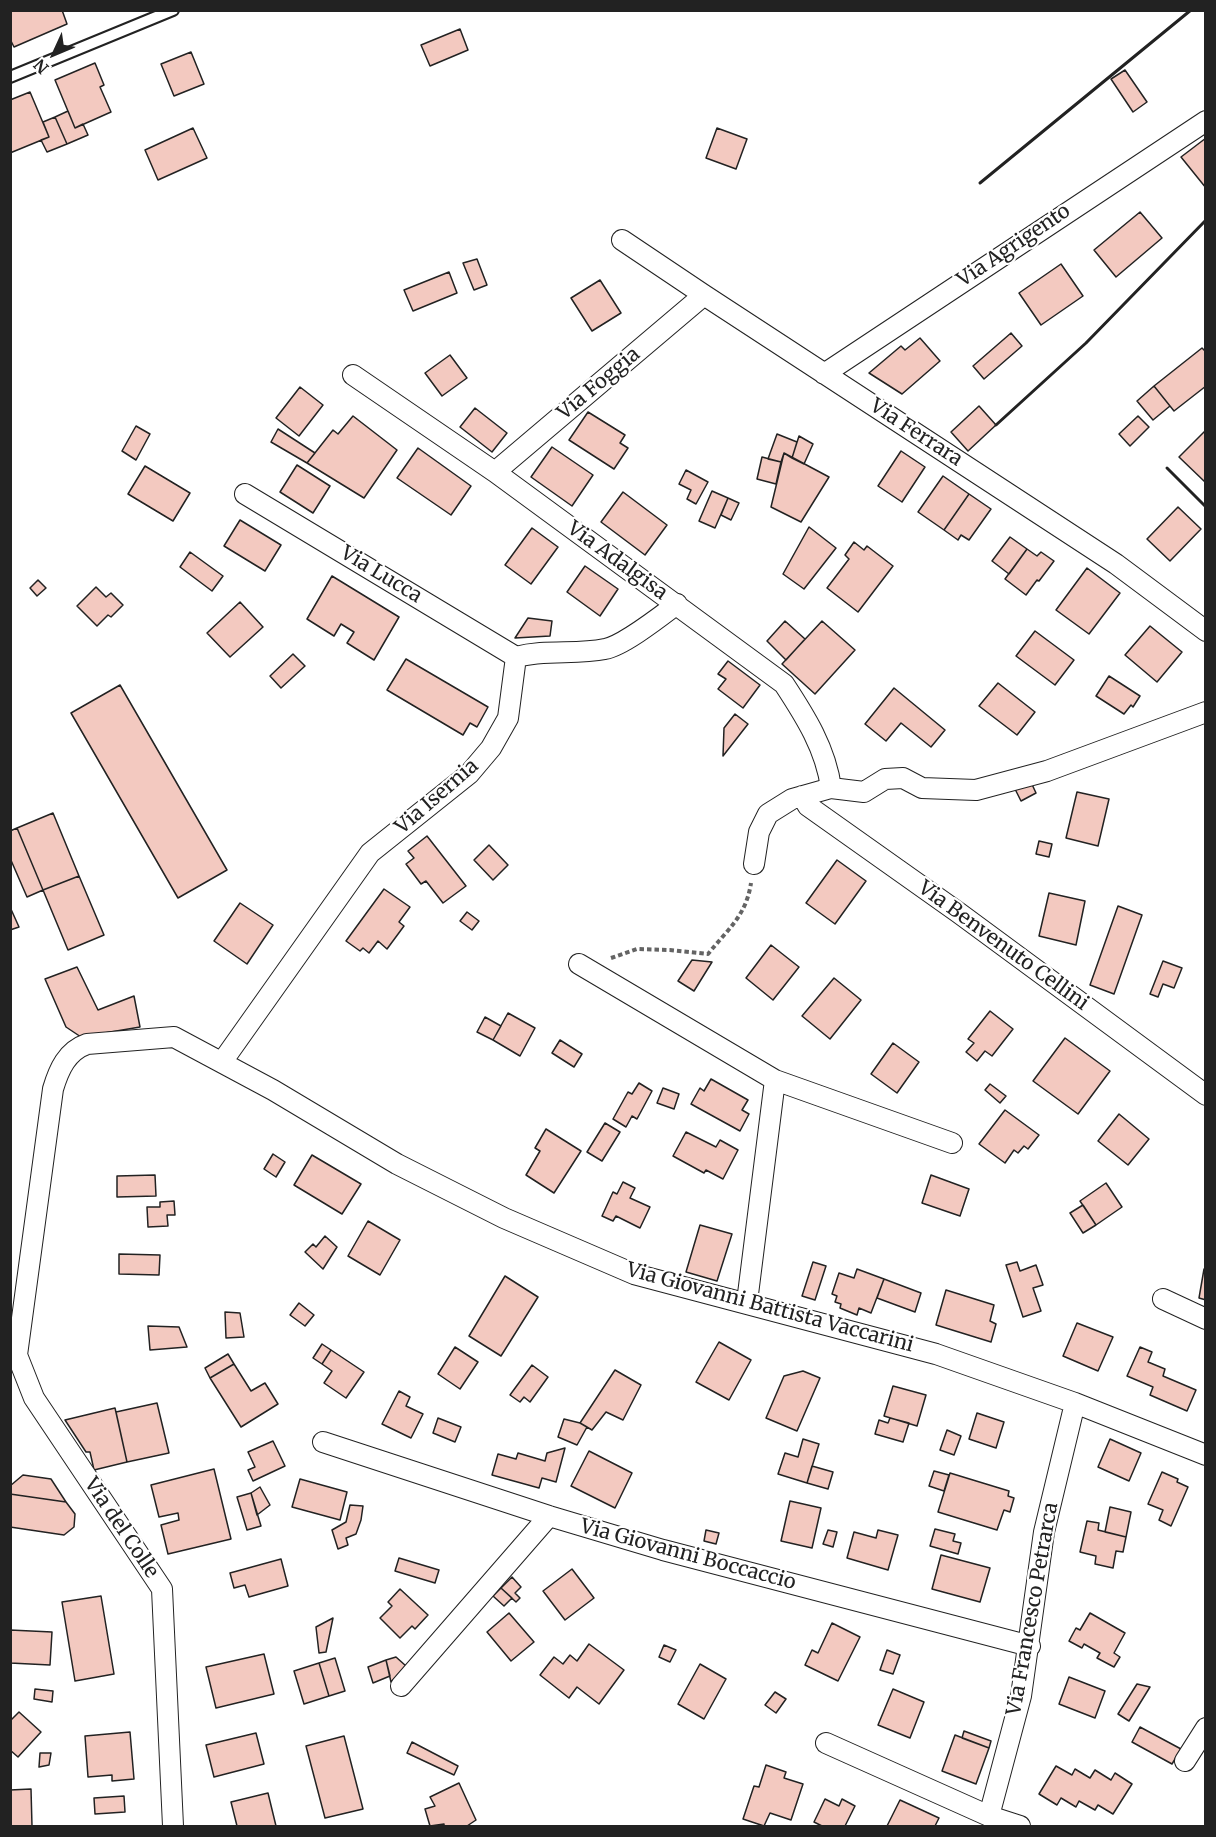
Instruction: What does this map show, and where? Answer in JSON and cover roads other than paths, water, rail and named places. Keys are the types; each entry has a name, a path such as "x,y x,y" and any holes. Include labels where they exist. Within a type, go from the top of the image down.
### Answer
{"street":[{"name":"Via Agrigento","path":"825,374 1206,121"},
{"name":"Via Ferrara","path":"622,240 1116,564 1206,631"},
{"name":"Via Foggia","path":"495,472 704,295"},
{"name":"Via Adalgisa","path":"353,375 495,472 784,684 809,722 829,774 831,788"},
{"name":"Via Lucca","path":"245,494 516,657"},
{"path":"516,657 532,652 607,649 642,630 677,604"},
{"name":"Via Isernia","path":"222,1062 370,854 469,774 491,747 508,718 516,657"},
{"path":"754,864 759,831 768,814 792,799 831,788 864,792 885,778 903,778 922,789 976,790 1047,771 1206,712"},
{"name":"Via Benvenuto Cellini","path":"802,796 808,806 959,913 1206,1095"},
{"path":"579,964 775,1080 952,1143"},
{"name":"Via Giovanni Battista Vaccarini","path":"17,1355 52,1089 58,1071 75,1048 87,1044 174,1037 222,1062 397,1164 504,1218 634,1274 747,1302 936,1354 1075,1402 1206,1455"},
{"path":"747,1302 775,1080"},
{"path":"1163,1299 1206,1319"},
{"name":"Via del Colle","path":"17,1355 34,1398 162,1589 172,1827"},
{"name":"Via Francesco Petrarca","path":"989,1816 1021,1696 1030,1646 1044,1532 1075,1402"},
{"name":"Via Giovanni Boccaccio","path":"324,1442 549,1516 663,1550 1030,1646"},
{"path":"401,1686 549,1516"},
{"path":"1185,1761 1206,1728"},
{"path":"826,1743 989,1816 1020,1827"}],"lane":[{"path":"10,77 173,10"}]}
